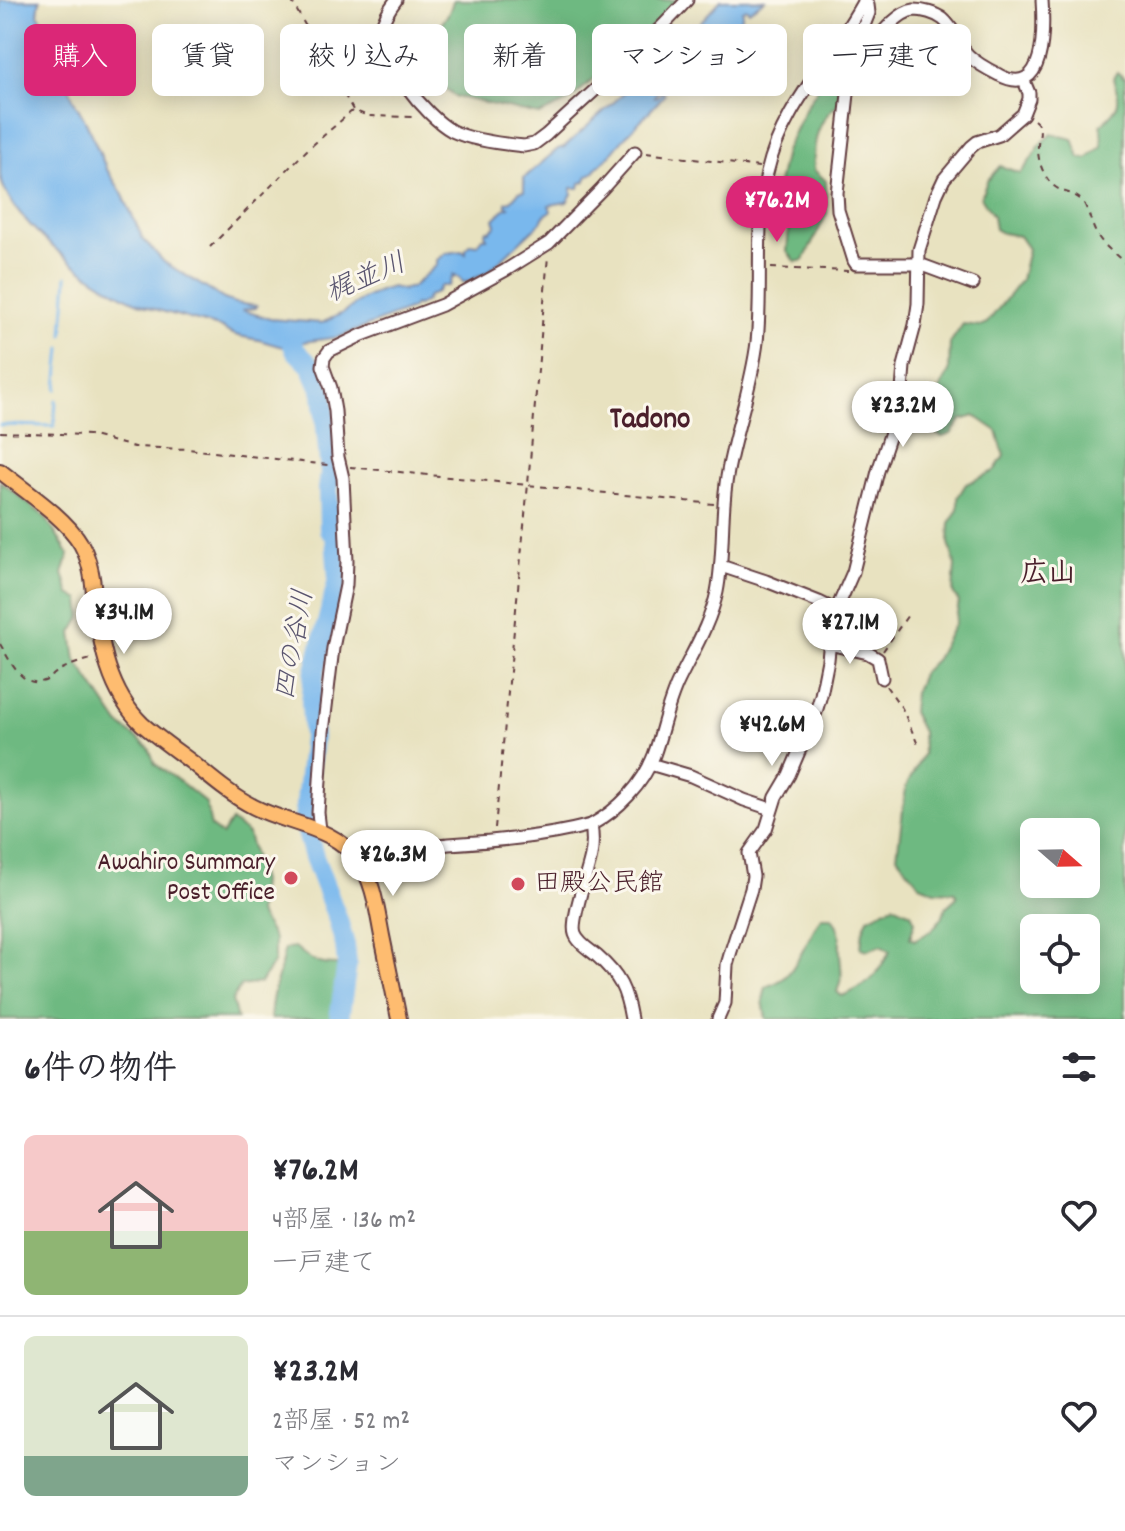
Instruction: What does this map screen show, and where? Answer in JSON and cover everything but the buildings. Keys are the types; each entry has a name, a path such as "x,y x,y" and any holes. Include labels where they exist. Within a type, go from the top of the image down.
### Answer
{"main road":[{"path":"0,471 42,504 80,541 91,571 104,655 115,686 142,724 253,807 318,829 347,847 358,859 366,872 373,896 399,1019"}],"street":[{"path":"396,0 384,18 382,38 404,84 449,129 459,134 524,146 534,144 623,65 687,0"},
{"path":"971,57 1006,79 1024,81 1038,59 1043,24 1042,0"},
{"path":"358,859 391,849 496,841 566,832 591,825 609,815 642,779 673,694 708,621 716,593 731,452 756,346 759,217 768,171 781,132 800,97 864,1 869,13 865,24"},
{"path":"893,24 904,12 921,10 938,16 948,24"},
{"path":"831,612 839,604 853,572 878,471 901,402 904,366 918,304 922,236 936,196 944,179 971,147 999,135 1023,114 1029,99 1024,81"},
{"path":"848,96 837,193 838,210 856,264 919,264 973,284"},
{"path":"318,829 326,700 347,573 344,492 335,411 323,366 324,358 329,351 362,335 442,305 549,243 635,152"},
{"path":"718,1019 725,1003 727,965 751,889 753,876 749,853 766,829 771,809 816,712 828,660 831,612 819,602 721,566"},
{"path":"829,644 868,653 878,659 882,678"},
{"path":"650,764 691,776 771,809"},
{"path":"591,825 591,855 575,921 575,934 624,987 631,1019"}],"path":[{"path":"291,0 353,110 368,116 432,115"},
{"path":"210,247 307,150 353,110"},
{"path":"1023,114 1039,124 1041,130 1037,146 1045,176 1056,189 1083,202 1097,235 1125,263"},
{"path":"635,152 707,159 768,171"},
{"path":"496,841 494,828 549,243"},
{"path":"759,268 848,271"},
{"path":"0,432 89,435 134,447 188,449 724,505"},
{"path":"878,659 910,612"},
{"path":"0,644 18,673 27,680 39,682 104,655"},
{"path":"882,678 902,708 919,747"}],"green space":[{"path":"453,0 678,0 654,24 592,24 592,80 576,94 576,24 464,24 464,96 574,96 539,115 454,96 448,90 448,24 441,24"},
{"path":"1117,72 1125,79 1125,1019 766,1019 763,1000 766,987 789,973 821,917 832,917 839,932 842,973 837,992 842,996 871,979 890,951 881,945 868,950 861,948 868,918 894,905 911,913 915,921 910,938 914,940 932,930 946,907 957,897 955,892 935,891 920,885 897,856 906,787 923,754 922,732 912,712 914,693 923,672 936,659 955,623 959,602 953,593 955,565 949,543 950,523 958,509 958,497 966,484 994,471 1004,456 997,431 975,416 961,420 951,434 942,437 929,429 933,401 949,372 950,343 963,324 980,326 987,323 1021,280 1028,249 1019,236 995,229 993,216 981,197 987,181 1000,166 1020,173 1042,142 1052,134 1073,139 1080,158 1087,159 1102,146 1101,125 1118,104 1113,78"},
{"path":"813,96 839,96 838,104 820,125 814,151 814,170 826,181 827,213 804,260 796,262 787,252 790,209 776,193 785,151"},
{"path":"0,481 45,517 69,555 63,574 70,594 80,600 82,616 72,633 76,660 119,724 149,748 155,764 206,803 211,827 222,835 231,821 248,834 261,881 258,913 274,939 274,962 260,983 241,986 232,1000 237,1019 0,1019"},
{"path":"295,947 314,961 337,965 341,977 336,1019 271,1019 284,949"}],"water":[{"path":"0,0 40,0 38,14 45,24 24,24 24,96 72,96 143,239 164,262 224,299 257,306 242,310 270,319 322,323 379,291 392,287 402,290 412,287 447,253 462,251 466,254 470,244 477,245 487,238 487,230 496,225 494,219 509,207 506,202 524,191 524,178 621,96 663,96 585,182 580,183 579,188 572,188 567,202 549,205 551,211 541,222 487,273 464,283 452,274 455,277 449,286 440,286 426,301 411,309 339,337 300,343 299,347 279,346 235,335 222,328 155,309 106,286 39,234 7,194 0,176"},
{"path":"721,0 765,0 749,11 746,8 742,11 739,24 699,24"}],"waterway":[{"path":"63,335 67,276"},
{"name":"四の谷川","path":"288,333 295,350 311,366 323,393 330,474 329,530 335,535 338,579 314,675 311,701 313,737 304,821 345,945 347,964 339,1019"},
{"path":"57,389 61,348"},
{"path":"0,425 54,426 56,400"}],"place":[{"name":"Awahiro Summary Post Office","path":"291,878"},
{"name":"田殿公民館","path":"518,884"}],"district":[{"name":"Tadono","path":"650,421"},
{"name":"広山","path":"1048,576"}],"water label":[{"name":"梶並川","path":"367,280"}]}
